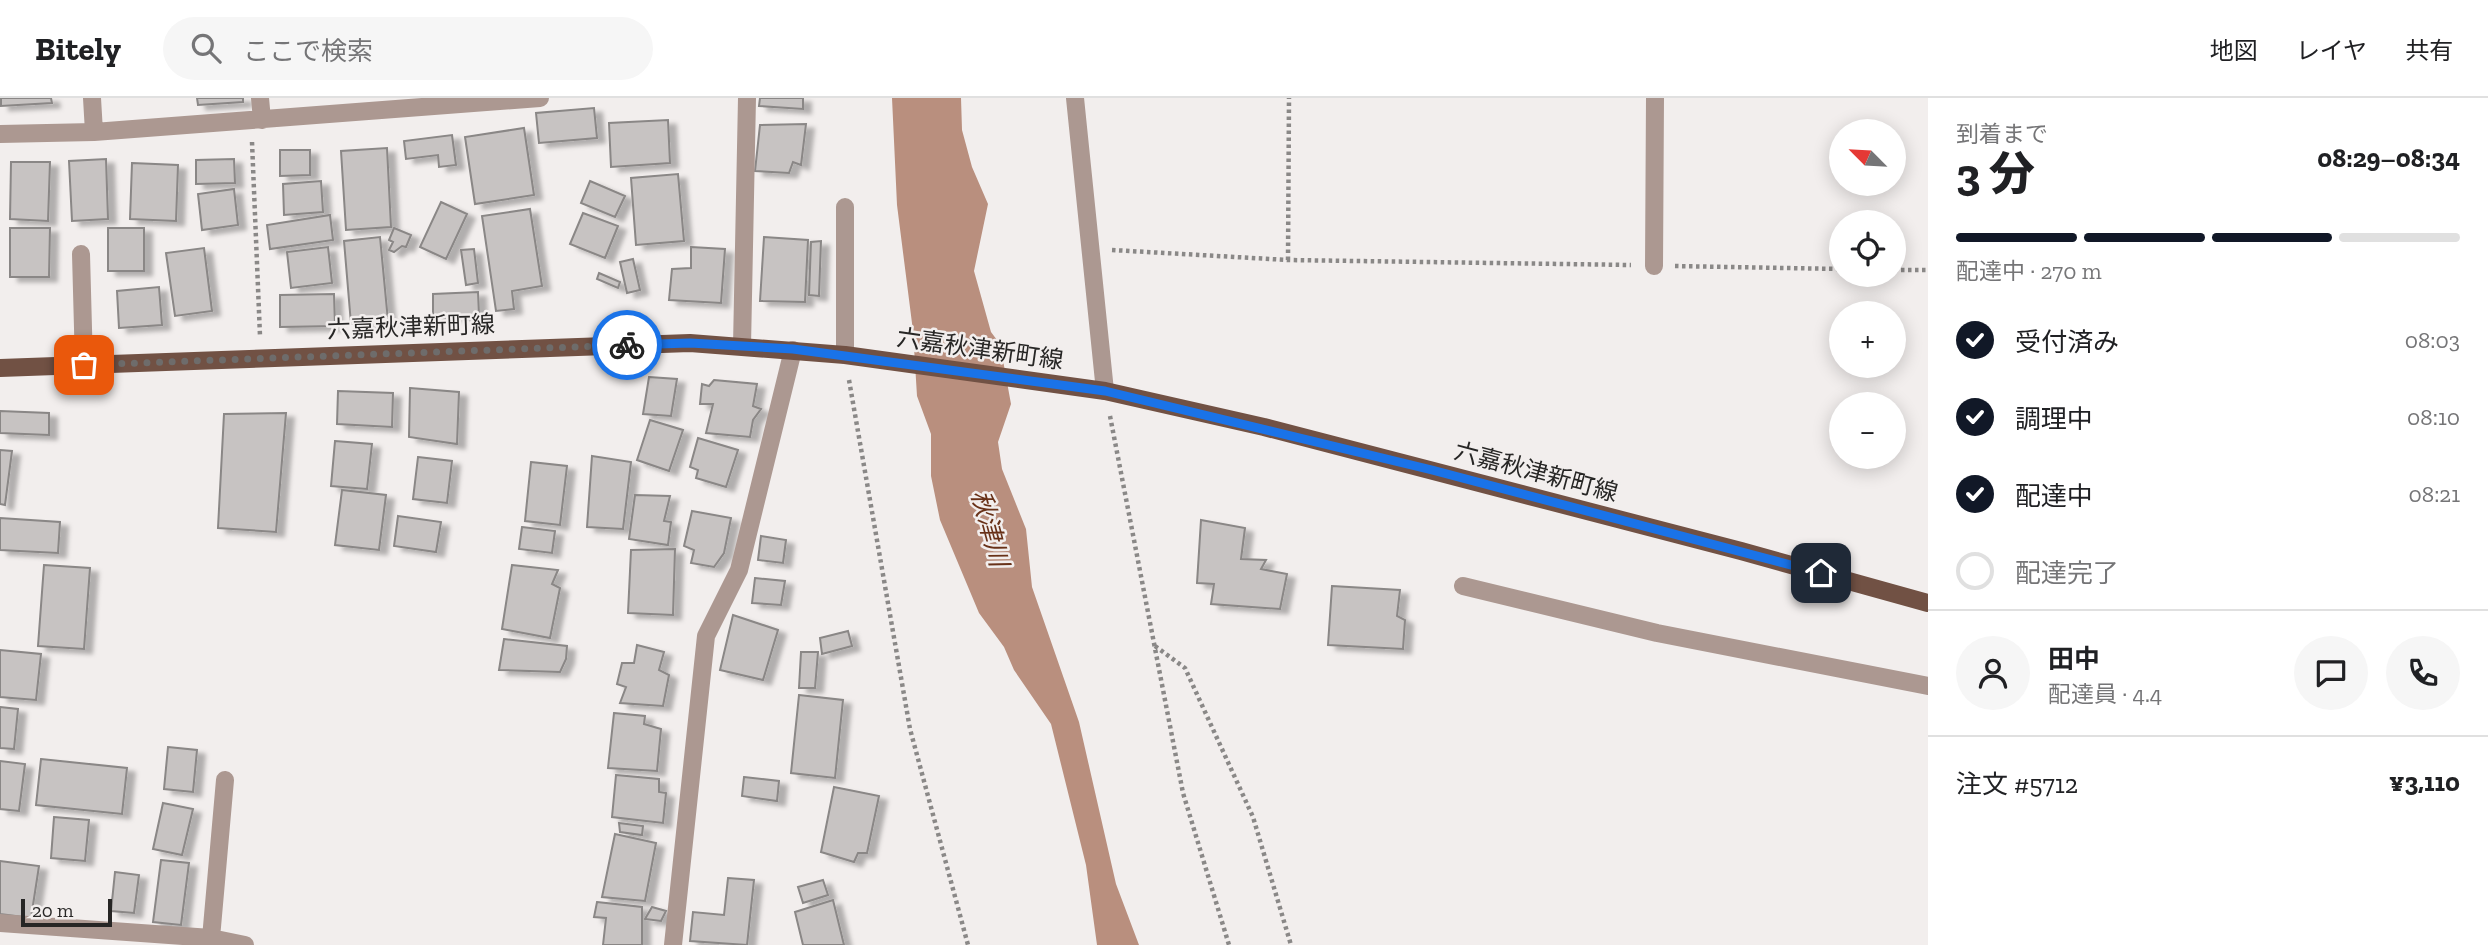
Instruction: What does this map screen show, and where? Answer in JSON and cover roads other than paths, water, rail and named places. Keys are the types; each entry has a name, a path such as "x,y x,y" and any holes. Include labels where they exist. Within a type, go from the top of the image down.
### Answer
{"main road":[{"name":"六嘉秋津新町線","path":"0,369 491,348 690,343 845,355 1105,391 1432,470 1928,603"}],"street":[{"path":"92,98 94,132"},
{"path":"257,121 260,98"},
{"path":"0,134 94,132 540,98"},
{"path":"742,346 747,98"},
{"path":"1075,98 1105,391"},
{"path":"1654,266 1655,98"},
{"path":"845,207 845,355"},
{"path":"81,254 84,365"},
{"path":"673,945 706,636 738,570 793,349"},
{"path":"1463,586 1657,634 1928,686"},
{"path":"211,938 225,780"},
{"path":"0,923 211,938 245,945"}],"water":[{"name":"秋津川","path":"892,98 961,98 962,130 972,167 988,204 974,271 991,332 1000,344 1011,404 998,442 1002,469 1026,529 1032,587 1079,722 1116,884 1139,945 1097,945 1086,865 1051,724 1014,670 1004,647 979,613 940,520 931,476 931,434 917,396 913,331 897,205"}]}
